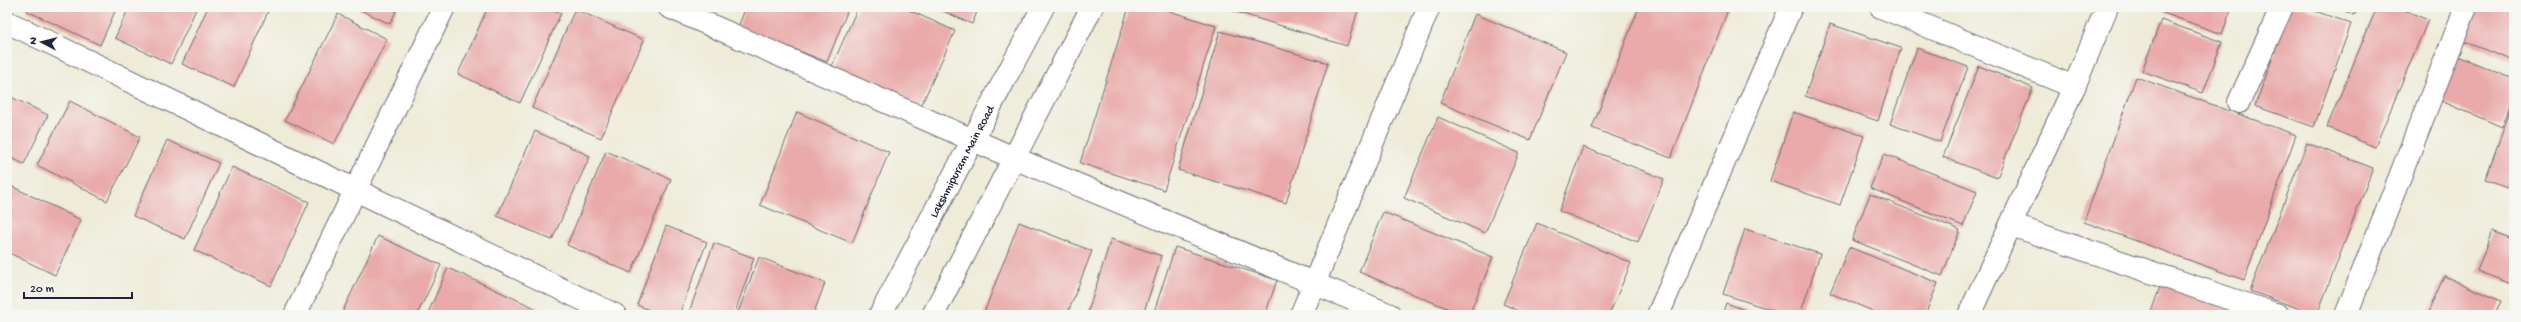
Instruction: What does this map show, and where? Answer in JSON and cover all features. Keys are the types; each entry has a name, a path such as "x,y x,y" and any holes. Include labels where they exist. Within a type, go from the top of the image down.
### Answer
{"street":[{"path":"295,315 444,7"},
{"path":"669,7 1014,158 1390,315"},
{"name":"Lakshmipuram Main Road","path":"880,315 1043,7"},
{"path":"933,315 1092,7"},
{"path":"1301,315 1430,7"},
{"path":"1658,315 1791,7"},
{"path":"1881,7 2074,87"},
{"path":"1969,315 2074,87 2107,7"},
{"path":"2239,102 2282,7"},
{"path":"2346,315 2466,7"},
{"path":"7,22 356,188 615,315"},
{"path":"2011,225 2278,315"}],"building":[{"path":"29,7 117,7 100,45 27,11"},
{"path":"129,7 197,7 171,64 115,38"},
{"path":"208,7 270,7 234,87 182,64"},
{"path":"354,7 398,7 390,24"},
{"path":"488,7 547,7 561,13 520,103 458,74"},
{"path":"746,7 849,7 827,62 738,27"},
{"path":"858,7 902,7 955,31 921,106 832,66"},
{"path":"934,7 979,7 972,24"},
{"path":"1129,7 1157,7 1216,26 1164,190 1080,163"},
{"path":"1220,7 1359,7 1347,46"},
{"path":"1639,7 1729,7 1671,158 1592,128"},
{"path":"2165,7 2232,7 2222,34 2163,13"},
{"path":"2291,7 2304,7 2351,24 2314,127 2255,106"},
{"path":"2334,7 2358,7 2355,15"},
{"path":"2377,7 2397,7 2428,20 2375,147 2327,127"},
{"path":"2475,7 2514,7 2514,61 2462,41"},
{"path":"575,9 644,40 601,138 532,108"},
{"path":"338,14 387,39 334,144 285,120"},
{"path":"1475,14 1566,52 1530,140 1440,103"},
{"path":"2161,20 2222,42 2203,93 2142,71"},
{"path":"1830,24 1901,48 1878,121 1805,96"},
{"path":"1220,31 1328,63 1286,203 1178,170"},
{"path":"1917,48 1968,67 1940,142 1890,124"},
{"path":"2457,56 2514,79 2514,97 2502,127 2439,100"},
{"path":"1979,66 2033,88 1997,178 1943,157"},
{"path":"2136,77 2296,135 2244,280 2084,222"},
{"path":"7,95 48,115 24,164 7,156"},
{"path":"2514,100 2514,190 2485,180"},
{"path":"70,101 140,137 107,201 37,165"},
{"path":"797,112 889,152 852,243 760,205"},
{"path":"1793,112 1864,136 1840,205 1770,181"},
{"path":"1438,117 1519,153 1485,233 1404,198"},
{"path":"535,131 590,156 552,240 497,216"},
{"path":"167,140 219,163 185,239 133,216"},
{"path":"2307,143 2373,168 2317,315 2250,291"},
{"path":"1583,147 1664,179 1638,242 1559,211"},
{"path":"606,151 671,179 631,273 567,245"},
{"path":"1884,154 1977,191 1963,226 1870,188"},
{"path":"232,167 309,202 271,286 194,250"},
{"path":"7,184 81,220 55,275 7,252"},
{"path":"1870,194 1960,230 1942,276 1852,240"},
{"path":"1383,212 1493,257 1469,315 1464,315 1359,272"},
{"path":"1019,222 1092,251 1067,315 983,315"},
{"path":"1537,223 1631,263 1609,315 1529,315 1503,304"},
{"path":"666,226 707,242 679,315 662,315 637,305"},
{"path":"1745,229 1820,254 1800,315 1787,315 1723,294"},
{"path":"2492,231 2514,239 2514,285 2477,271"},
{"path":"378,236 441,265 417,315 341,315"},
{"path":"1111,239 1162,256 1143,315 1087,315"},
{"path":"714,243 754,258 734,315 688,315"},
{"path":"1175,247 1277,280 1265,315 1153,315"},
{"path":"1849,247 1938,283 1925,315 1882,315 1830,293"},
{"path":"759,257 825,283 813,315 737,315"},
{"path":"448,268 535,308 532,315 427,315"},
{"path":"2444,276 2501,301 2495,315 2427,315"},
{"path":"2162,281 2256,315 2150,315"},
{"path":"1726,303 1759,315 1722,315"}]}
